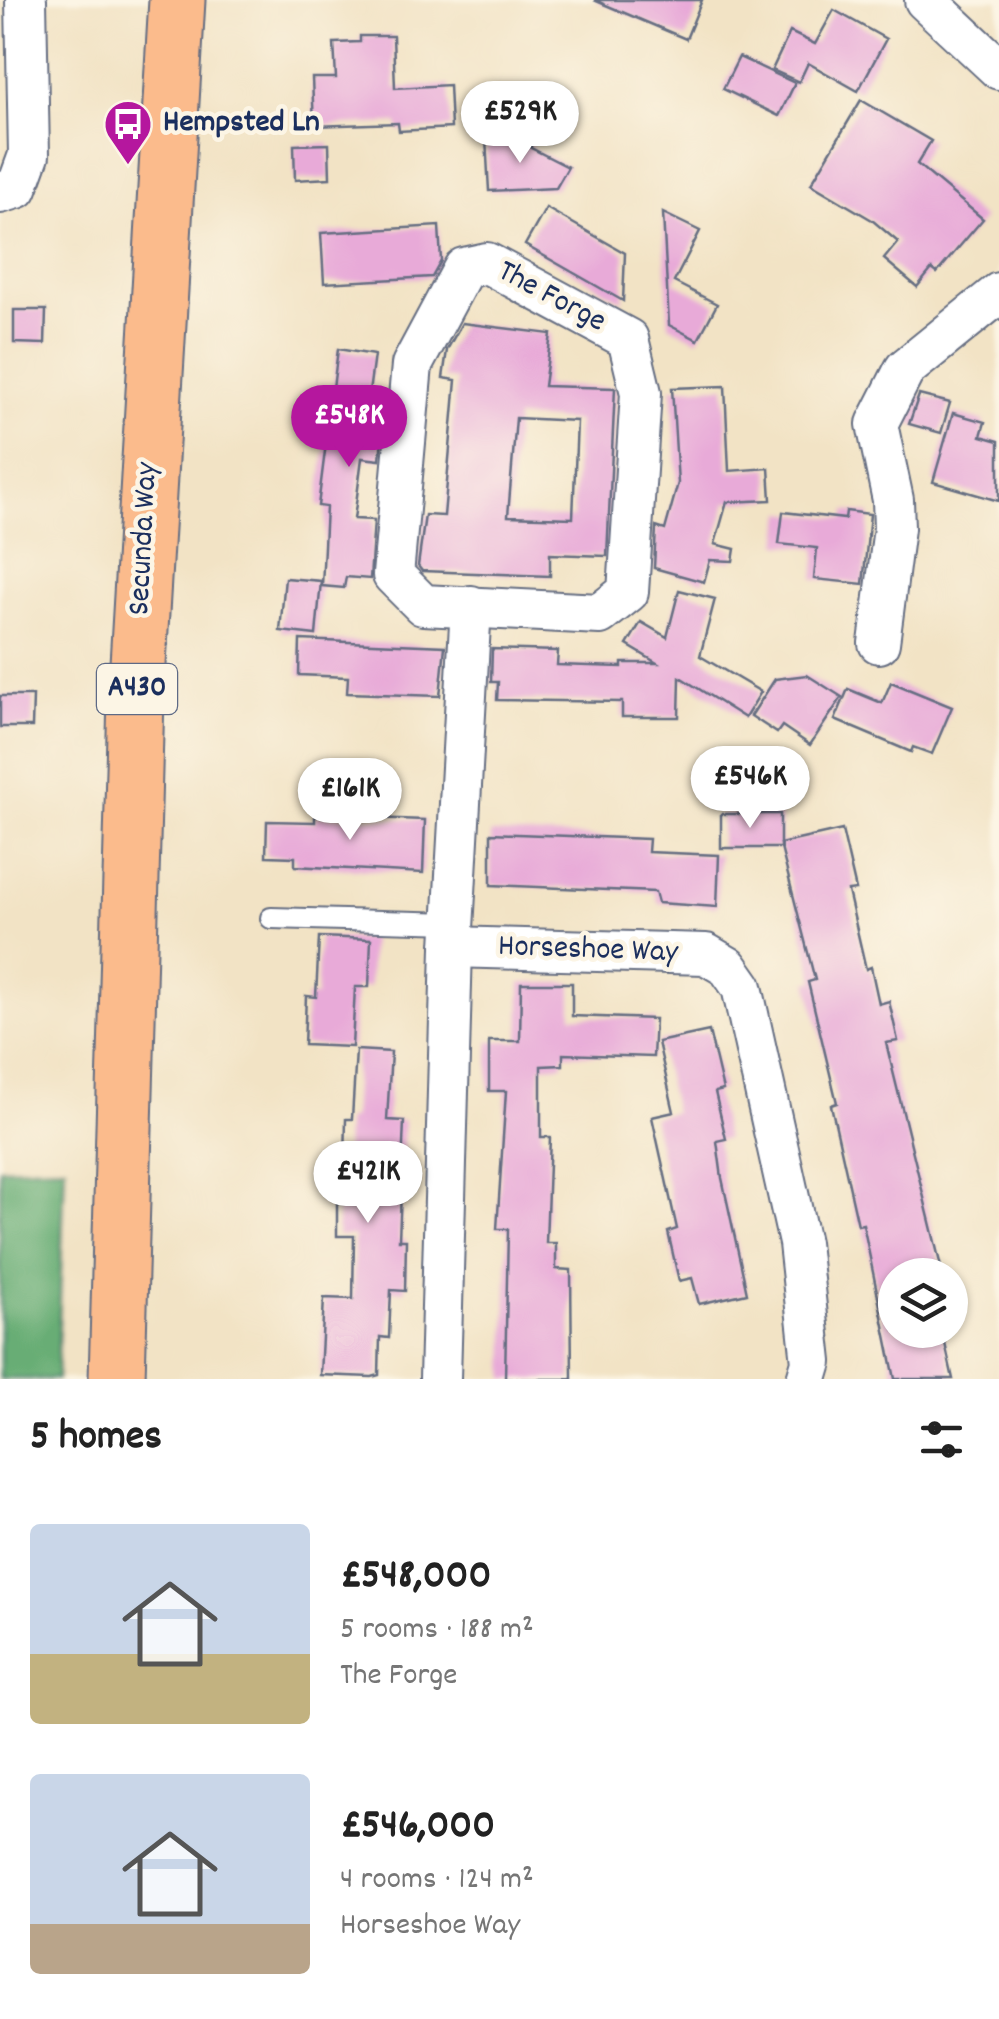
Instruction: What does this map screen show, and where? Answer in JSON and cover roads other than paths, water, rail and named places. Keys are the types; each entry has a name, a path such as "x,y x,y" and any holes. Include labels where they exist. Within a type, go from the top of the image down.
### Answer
{"main road":[{"name":"Secunda Way","path":"116,1379 136,698 177,0"}],"street":[{"path":"0,193 17,188 29,155 26,0"},
{"path":"925,0 999,69"},
{"name":"The Forge","path":"487,263 628,339 641,393 628,592 600,614 471,606 423,605 394,576 412,365 464,268 487,263"},
{"path":"878,642 894,528 894,500 877,424 904,369 999,293"},
{"path":"453,935 471,606"},
{"name":"Horseshoe Way","path":"440,1379 453,935 706,954 728,967 742,987 799,1244 812,1362 807,1379"}],"lane":[{"path":"271,918 453,935"}],"place":[{"name":"Hempsted Ln","path":"128,166"}]}
